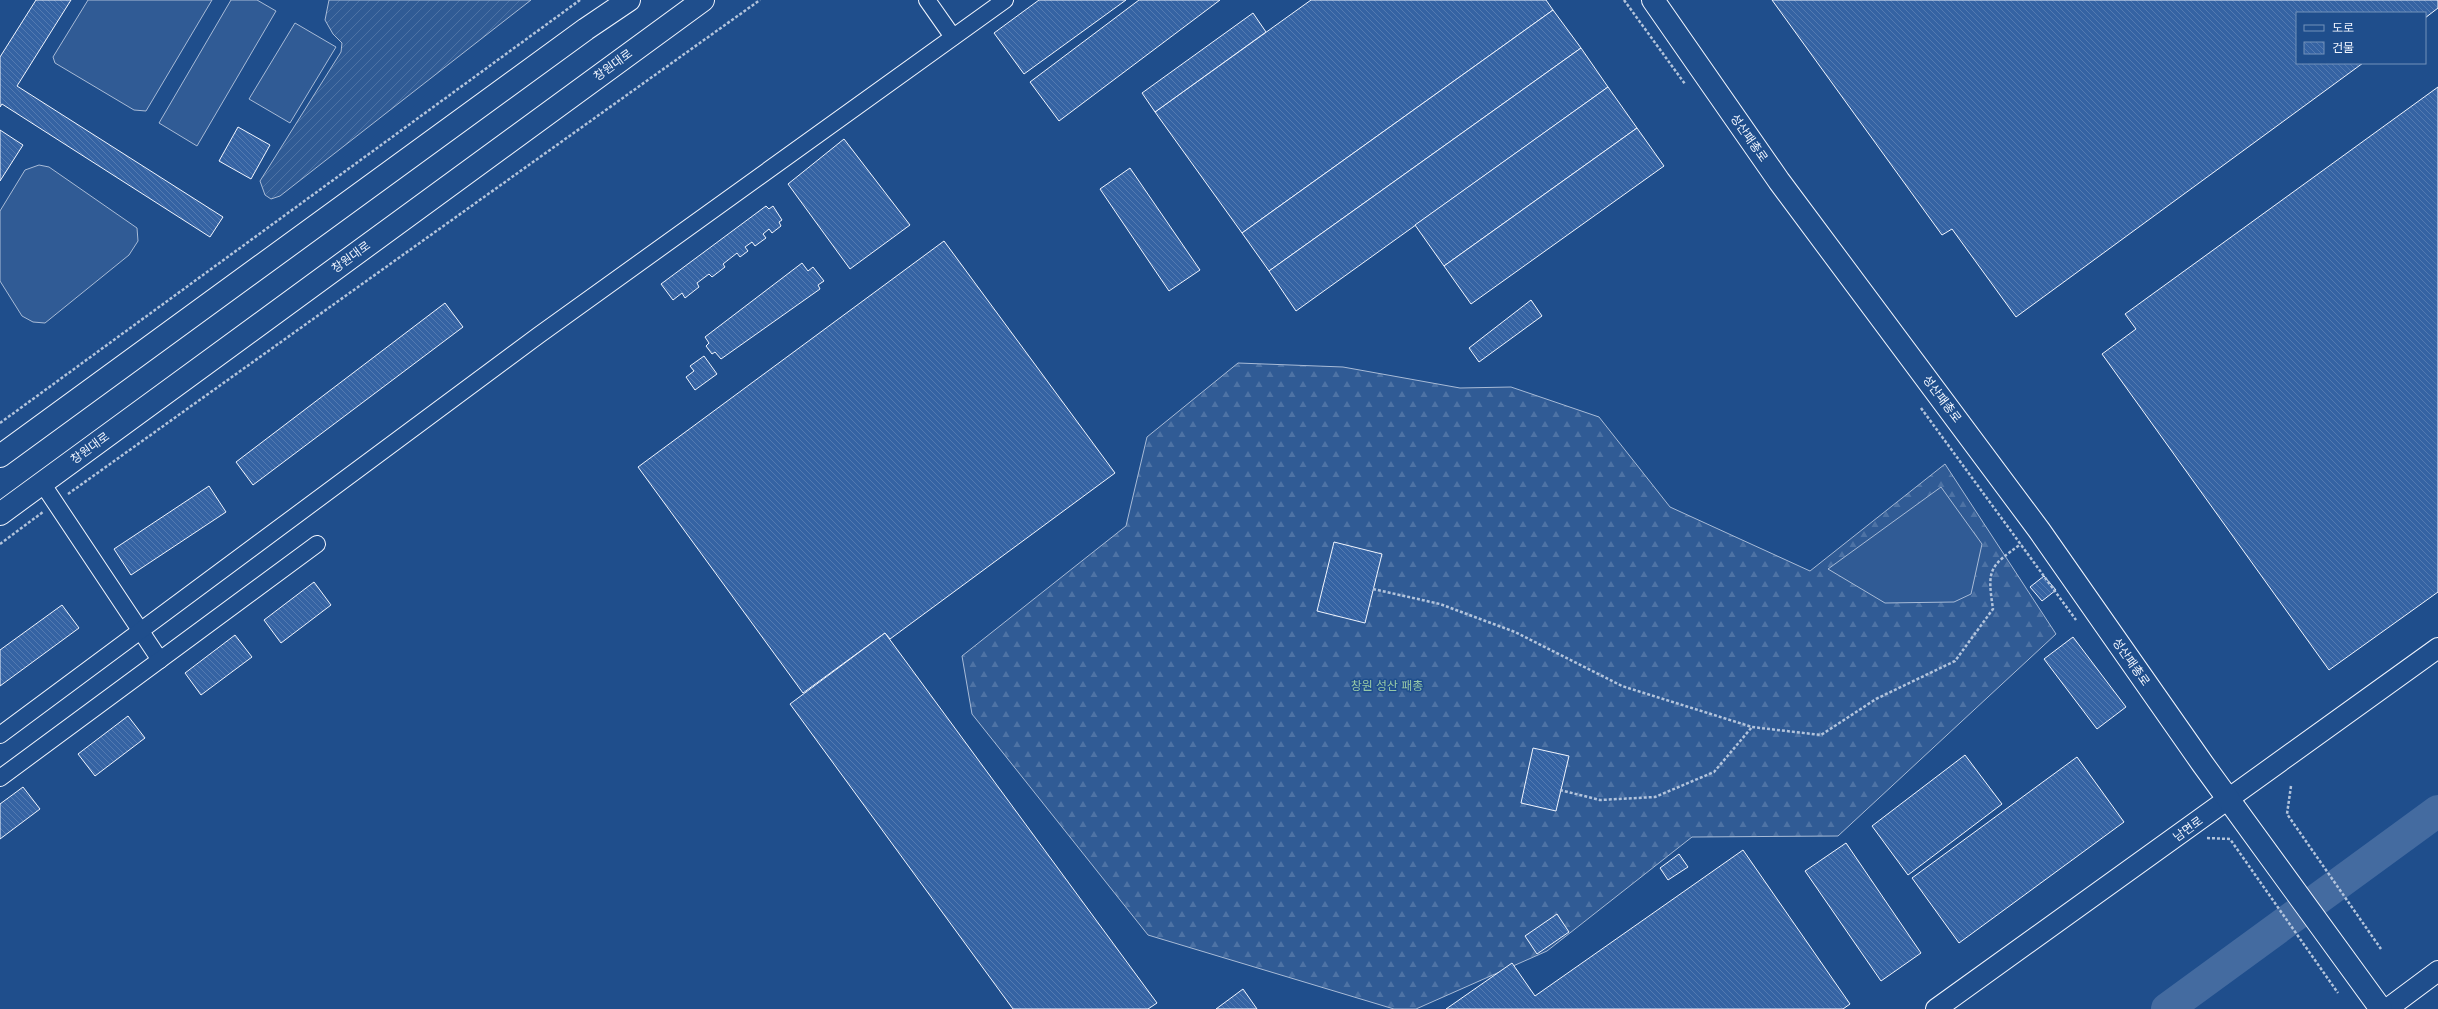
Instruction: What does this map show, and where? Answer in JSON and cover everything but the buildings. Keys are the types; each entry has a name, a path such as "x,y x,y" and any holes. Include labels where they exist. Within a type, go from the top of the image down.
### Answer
{"main road":[{"path":"0,456 579,34 629,0"},
{"name":"창원대로","path":"0,514 703,0"},
{"name":"성산패총로","path":"1653,0 1779,181 2040,530 2228,799 2381,1009"}],"street":[{"path":"927,0 953,37"},
{"path":"0,735 539,335 1005,0"},
{"path":"42,483 139,632 160,660"},
{"path":"0,778 317,544"},
{"name":"남면로","path":"1936,1009 2438,648"},
{"path":"2386,1009 2438,971"}],"path":[{"path":"0,423 580,0"},
{"path":"0,544 760,0"},
{"path":"1373,589 1440,604 1515,632 1622,686 1752,727 1821,735 1876,699 1955,661 1994,609 1989,580 1998,560 2040,530"},
{"path":"1560,790 1600,800 1655,797 1714,772 1752,727"},
{"path":"2291,786 2287,814 2381,949"},
{"path":"2205,838 2230,839 2338,994"}],"green space":[{"path":"329,0 531,0 280,196 271,199 265,195 260,181 341,52 342,43 333,34 325,20"},
{"name":"창원 성산 패총","path":"1238,363 1343,367 1460,388 1511,387 1599,417 1670,507 1810,571 1945,464 2056,634 1838,836 1692,837 1547,951 1416,1009 1394,1009 1148,935 972,714 962,656 1126,526 1147,437"}],"shaded area":[{"path":"88,0 212,0 146,111 134,110 55,63 53,57"},
{"path":"231,0 257,0 276,11 197,146 159,123"},
{"path":"295,23 336,47 290,123 249,99"},
{"path":"39,165 49,167 137,228 138,241 129,255 45,323 33,322 22,316 0,281 0,211 25,170"},
{"path":"1941,487 1982,544 1971,594 1954,602 1885,603 1828,569"}],"waterway":[{"path":"2167,1009 2438,811"}]}
